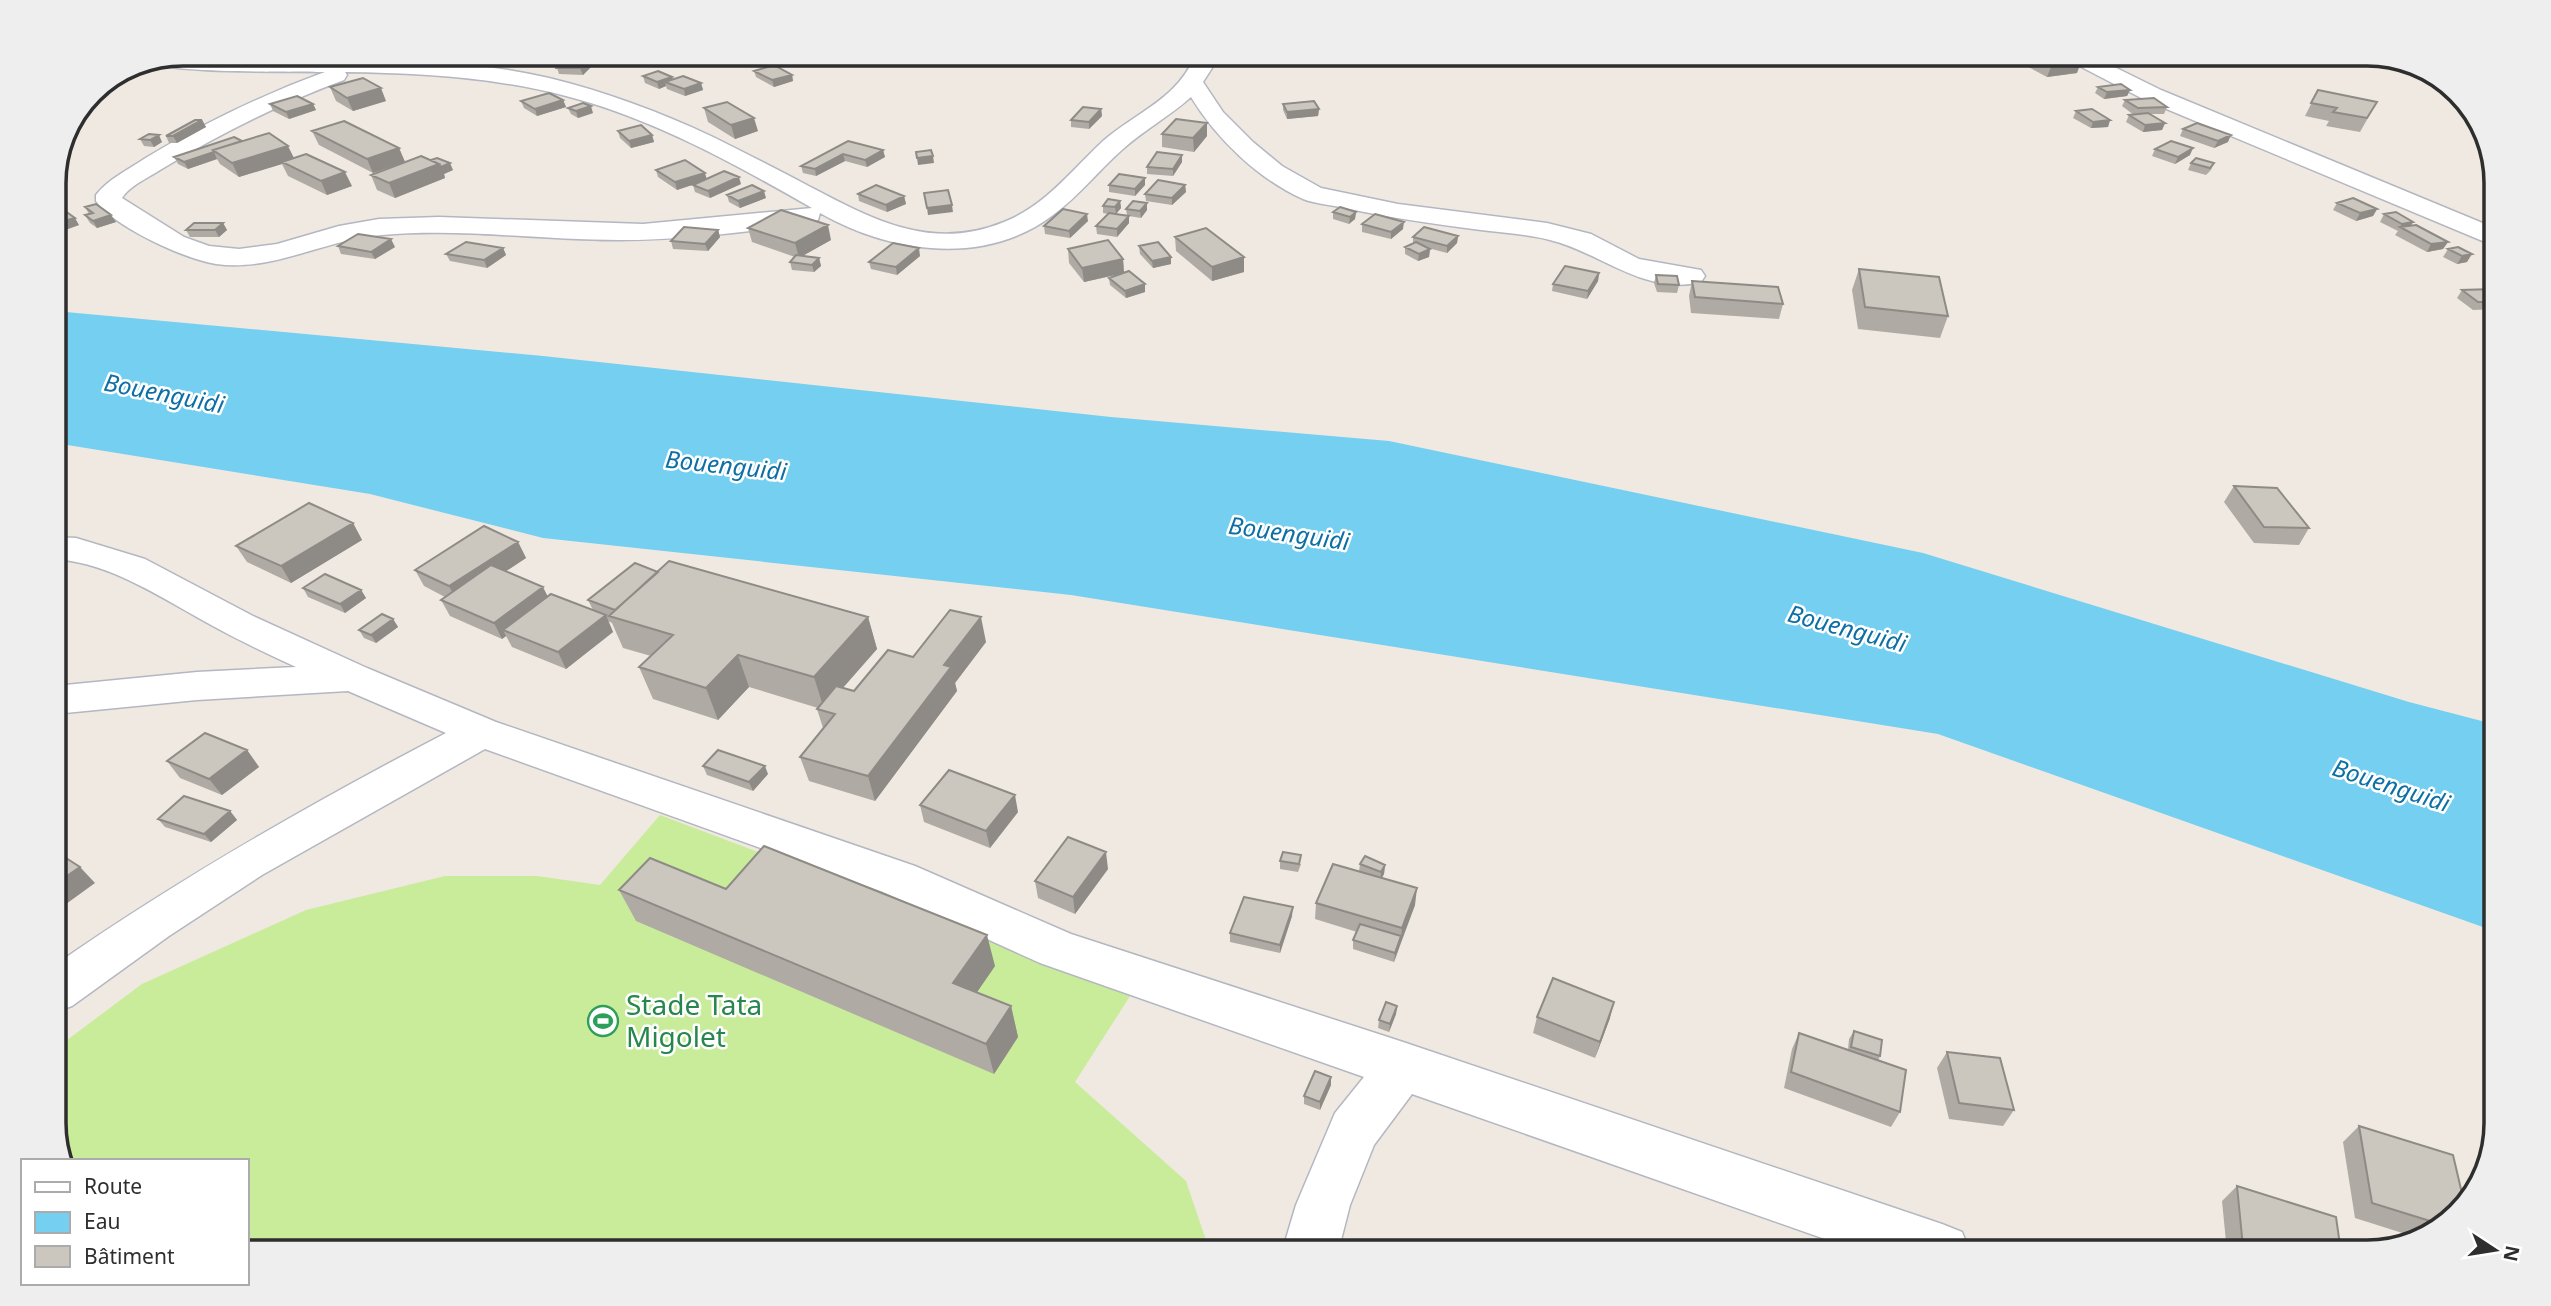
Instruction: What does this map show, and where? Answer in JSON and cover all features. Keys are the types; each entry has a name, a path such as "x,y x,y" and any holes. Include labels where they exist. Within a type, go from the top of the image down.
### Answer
{"street":[{"path":"839,211 748,223 621,232 446,226 375,227 295,249 239,257 217,256 180,245 109,201 109,195 205,132 284,95 364,66 463,70 546,84 584,94 672,128 839,211 878,231 917,240 964,240 1015,227 1062,195 1127,132 1193,83 1204,66"},
{"path":"2096,66 2165,100 2484,232"},
{"path":"1193,83 1214,116 1245,147 1273,171 1313,194 1398,212 1547,231 1582,240 1629,265 1652,272 1691,276"},
{"path":"67,549 132,567 240,625 353,678 482,732 899,879 1057,949 1403,1065 1907,1240"},
{"path":"67,699 197,685 353,678"},
{"path":"67,982 138,931 214,882 482,732"},
{"path":"1313,1240 1323,1205 1354,1130 1403,1065"}],"green space":[{"name":"Stade Tata Migolet","path":"660,815 1132,993 1075,1082 1186,1181 1206,1240 248,1240 248,1159 73,1159 67,1130 67,1040 142,984 306,910 445,876 537,876 600,885"}],"water":[{"name":"Bouenguidi","path":"67,312 543,356 1111,417 1389,441 1923,553 2409,702 2484,722 2484,927 1938,734 1071,595 543,538 370,494 67,445"}],"building":[{"path":"559,66 583,66 580,68 557,68"},
{"path":"776,66 792,75 772,80 754,71"},
{"path":"658,71 672,77 657,82 643,76"},
{"path":"683,76 701,83 684,89 665,82"},
{"path":"363,78 381,88 347,98 330,87"},
{"path":"2121,84 2130,90 2107,92 2098,87"},
{"path":"2318,90 2377,102 2367,118 2333,112 2337,108 2311,103"},
{"path":"549,93 563,100 535,109 521,101"},
{"path":"297,96 313,104 286,112 270,104"},
{"path":"2154,98 2167,107 2138,108 2125,100"},
{"path":"1314,101 1319,109 1287,112 1283,104"},
{"path":"727,102 754,118 731,125 704,108"},
{"path":"583,103 591,106 576,111 568,108"},
{"path":"1083,107 1101,109 1089,122 1071,120"},
{"path":"2092,109 2110,120 2093,122 2076,111"},
{"path":"2148,113 2165,123 2145,125 2129,115"},
{"path":"1176,119 1207,123 1193,138 1162,134"},
{"path":"195,120 202,120 173,136 166,136"},
{"path":"344,121 399,148 367,159 312,131"},
{"path":"2197,123 2231,135 2218,141 2183,129"},
{"path":"641,125 652,135 629,141 618,131"},
{"path":"269,133 288,146 232,163 213,150"},
{"path":"149,134 159,135 150,140 140,139"},
{"path":"234,137 242,141 184,162 174,157"},
{"path":"848,141 883,150 865,160 843,154 815,169 801,166"},
{"path":"2171,141 2193,148 2178,157 2155,149"},
{"path":"931,150 933,156 917,158 916,152"},
{"path":"1157,152 1182,155 1173,169 1147,167"},
{"path":"306,154 345,172 321,181 282,162"},
{"path":"421,156 439,164 389,183 371,175"},
{"path":"437,158 450,163 441,167 431,160"},
{"path":"2196,158 2214,163 2210,168 2191,163"},
{"path":"685,160 705,173 675,182 656,170"},
{"path":"724,171 739,177 708,191 693,185"},
{"path":"1119,174 1145,178 1135,189 1109,185"},
{"path":"1158,180 1185,185 1172,198 1145,194"},
{"path":"752,185 764,191 738,201 727,195"},
{"path":"876,185 904,196 886,205 858,194"},
{"path":"948,190 952,205 927,208 924,193"},
{"path":"2353,198 2377,209 2360,213 2337,203"},
{"path":"1108,199 1120,201 1115,207 1103,206"},
{"path":"1133,201 1147,203 1140,211 1126,209"},
{"path":"96,204 111,215 93,221 85,215 93,213 85,207"},
{"path":"1340,207 1356,212 1350,217 1333,212"},
{"path":"1063,209 1087,214 1069,231 1044,226"},
{"path":"781,210 828,225 795,243 748,228"},
{"path":"2396,212 2413,222 2402,224 2384,214"},
{"path":"68,213 75,218 67,220"},
{"path":"1109,213 1129,216 1117,229 1096,226"},
{"path":"1375,214 1404,222 1391,232 1362,224"},
{"path":"194,223 223,223 215,230 186,230"},
{"path":"2416,225 2448,242 2431,244 2400,227"},
{"path":"684,227 718,230 705,244 671,241"},
{"path":"1424,227 1458,236 1447,246 1413,237"},
{"path":"1206,228 1244,257 1212,267 1175,237"},
{"path":"358,234 391,239 371,252 338,246"},
{"path":"1108,240 1123,259 1082,268 1068,249"},
{"path":"466,242 503,248 484,260 446,254"},
{"path":"1158,242 1171,257 1152,261 1139,246"},
{"path":"1416,242 1430,249 1419,254 1405,247"},
{"path":"893,243 919,248 896,267 869,262"},
{"path":"2458,247 2472,254 2462,256 2448,249"},
{"path":"796,255 819,258 812,265 790,262"},
{"path":"1565,266 1599,273 1588,291 1553,284"},
{"path":"1859,269 1939,277 1948,316 1865,307"},
{"path":"1129,271 1145,284 1125,291 1109,278"},
{"path":"1656,275 1677,276 1679,285 1658,284"},
{"path":"1692,281 1778,287 1783,304 1695,297"},
{"path":"2484,289 2484,302 2478,302 2462,290"},
{"path":"2234,486 2277,488 2309,528 2264,527"},
{"path":"309,503 353,523 281,566 236,546"},
{"path":"484,526 518,542 449,586 415,570"},
{"path":"669,561 868,617 814,677 738,655 706,688 639,667 673,635 609,616"},
{"path":"635,563 658,572 615,610 588,600"},
{"path":"491,565 543,587 494,623 441,600"},
{"path":"325,574 361,590 340,604 303,588"},
{"path":"551,594 606,615 558,652 503,630"},
{"path":"950,610 981,617 944,665 951,667 868,776 800,757 835,714 817,709 836,686 854,691 888,650 913,657"},
{"path":"382,614 393,619 371,635 359,630"},
{"path":"205,733 247,750 209,779 167,761"},
{"path":"718,750 765,766 749,782 703,766"},
{"path":"949,770 1015,795 986,831 920,805"},
{"path":"184,796 230,811 204,834 158,819"},
{"path":"1068,837 1106,852 1073,897 1035,881"},
{"path":"764,846 987,935 953,983 1011,1006 986,1044 619,890 650,858 726,889"},
{"path":"1283,852 1301,855 1299,864 1280,861"},
{"path":"1365,856 1385,865 1381,872 1360,864"},
{"path":"67,859 80,867 67,876"},
{"path":"1333,864 1417,888 1402,928 1316,903"},
{"path":"1244,897 1293,907 1280,945 1230,933"},
{"path":"1360,924 1401,936 1395,953 1353,940"},
{"path":"1553,978 1614,1002 1600,1042 1537,1017"},
{"path":"1386,1002 1397,1006 1390,1024 1379,1020"},
{"path":"1854,1031 1882,1040 1880,1056 1851,1047"},
{"path":"1799,1033 1906,1070 1900,1112 1791,1072"},
{"path":"1947,1052 2000,1058 2014,1110 1959,1103"},
{"path":"1315,1071 1331,1077 1320,1102 1304,1096"},
{"path":"2359,1126 2453,1155 2462,1191 2432,1220 2372,1203"},
{"path":"2237,1186 2336,1217 2339,1240 2242,1240"}],"place":[{"name":"Stade Tata Migolet","path":"603,1021"}]}
